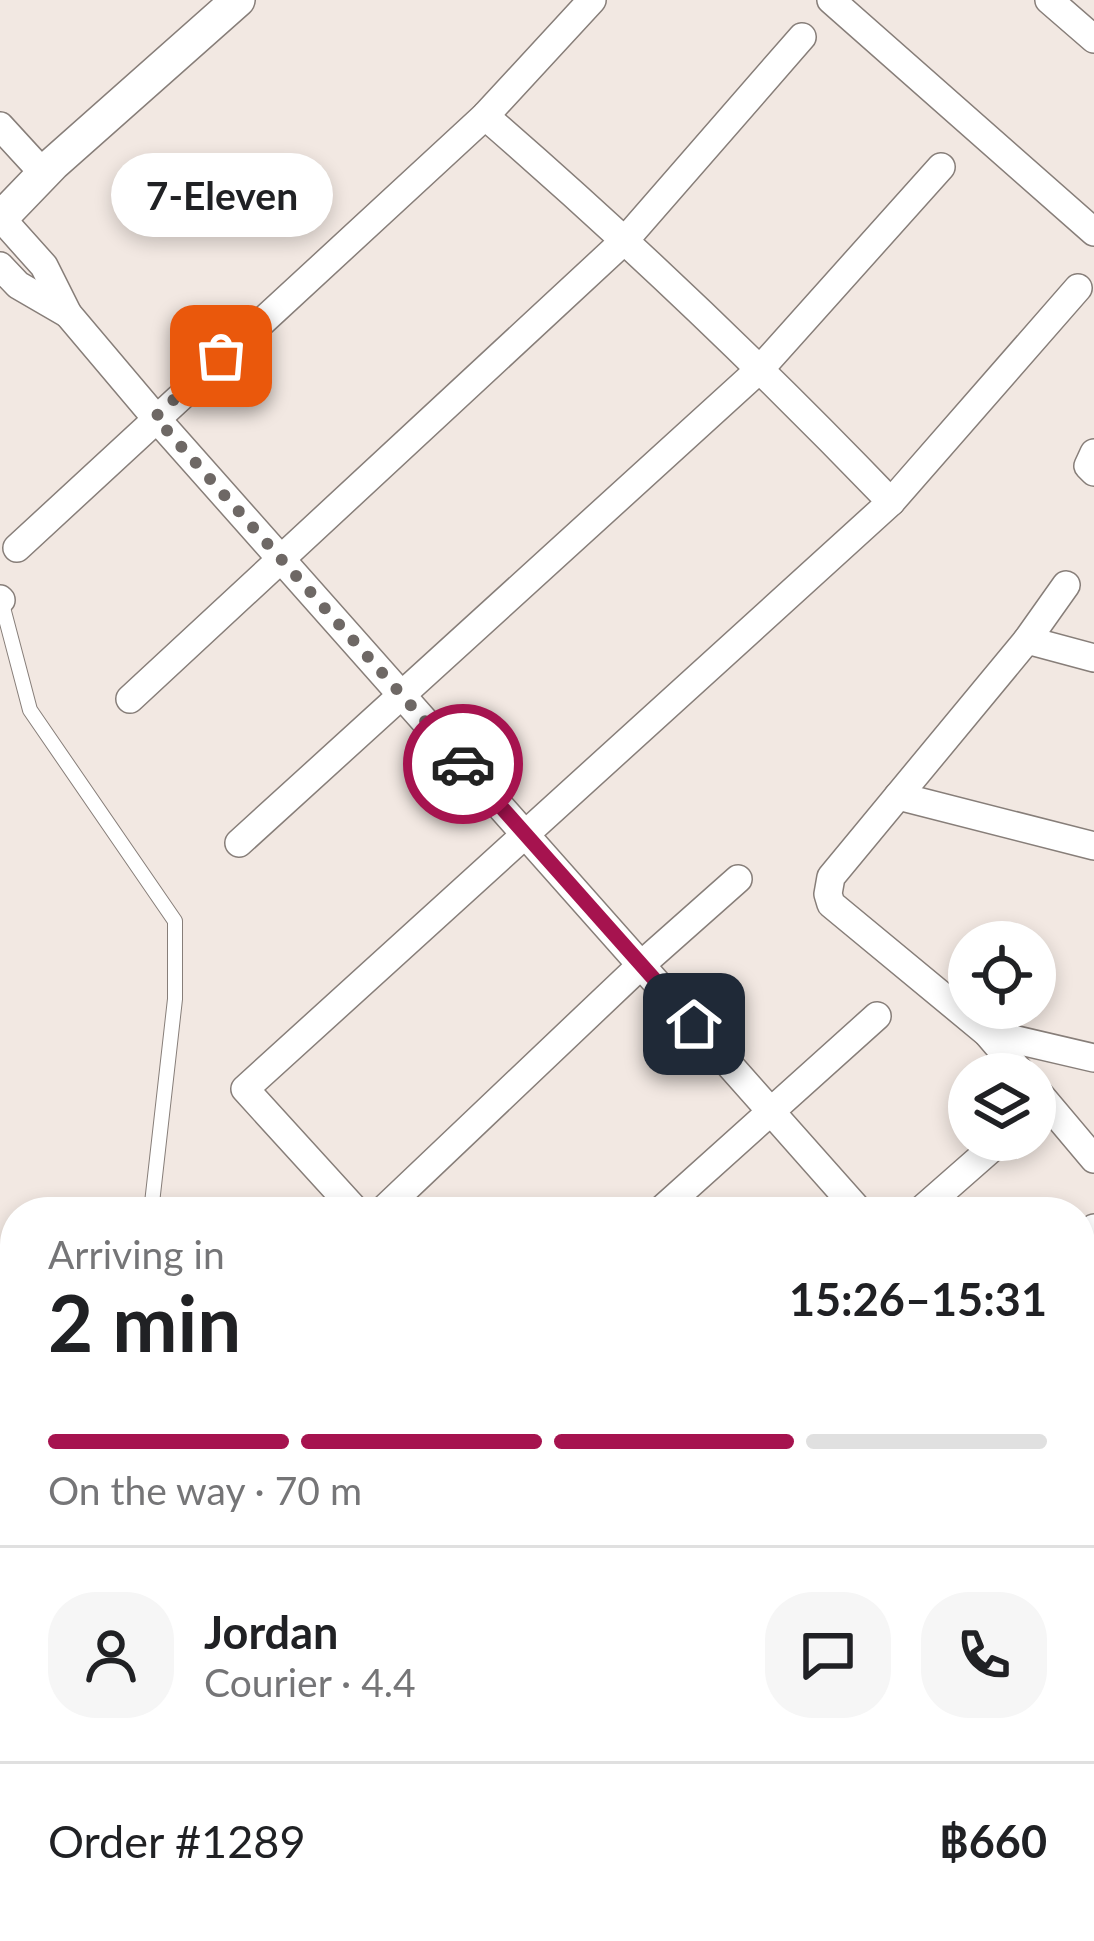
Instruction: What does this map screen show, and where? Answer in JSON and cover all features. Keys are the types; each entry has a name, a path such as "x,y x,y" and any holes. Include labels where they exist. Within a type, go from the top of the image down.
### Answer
{"street":[{"path":"238,0 1,218 44,266 68,314 155,417 847,1197"},
{"path":"16,548 485,116 592,0"},
{"path":"830,0 1094,232"},
{"path":"1049,0 1094,39"},
{"path":"130,699 626,238 802,37"},
{"path":"485,116 626,238 891,502"},
{"path":"0,126 44,174"},
{"path":"239,843 761,368 941,167"},
{"path":"0,266 18,285 68,314"},
{"path":"343,1197 245,1089 891,502 1078,288"},
{"path":"1094,453 1088,466 1094,472"},
{"path":"1004,1053 987,1033 831,904 828,894 831,877 1027,640 1066,585"},
{"path":"1027,640 1094,658"},
{"path":"898,796 1094,846"},
{"path":"397,1197 738,879"},
{"path":"676,1197 877,1016"},
{"path":"987,1033 1094,1058"},
{"path":"1056,1114 1094,1159"},
{"path":"936,1197 977,1161"}],"lane":[{"path":"0,600 30,710 175,921 175,999 153,1197"}],"way so far":[{"path":"221,356 155,417 463,764"}],"place":[{"name":"7-Eleven","path":"221,356"}],"route":[{"path":"463,764 694,1024"}]}
